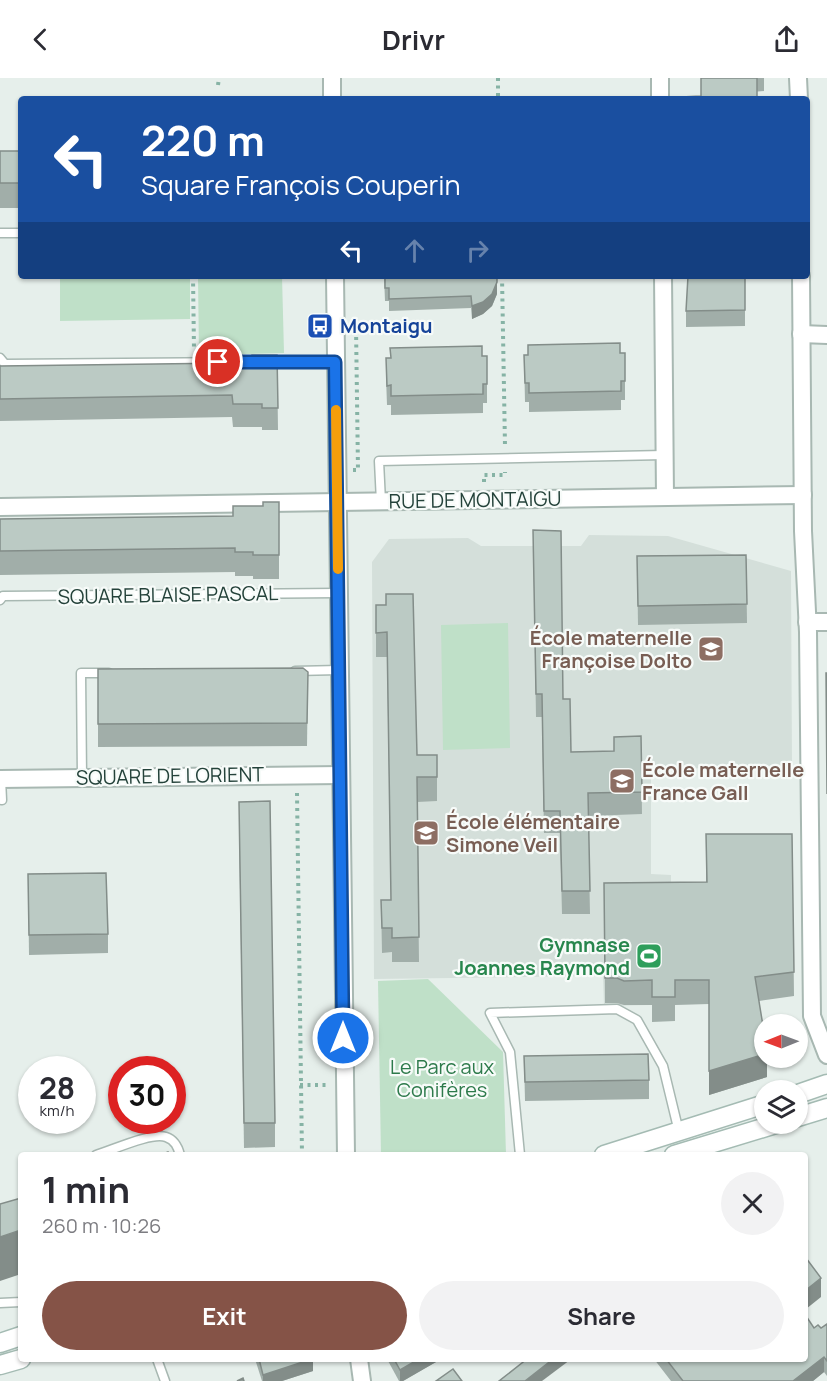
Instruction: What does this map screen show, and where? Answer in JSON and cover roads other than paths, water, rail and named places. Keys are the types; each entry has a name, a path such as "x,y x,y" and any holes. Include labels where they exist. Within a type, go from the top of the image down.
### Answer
{"main road":[{"path":"808,1091 827,1084"},
{"path":"614,1152 754,1108"},
{"path":"808,1114 827,1108"},
{"path":"684,1152 754,1131"},
{"path":"0,1343 18,1337"},
{"path":"0,1365 18,1360"}],"street":[{"path":"332,78 332,96"},
{"path":"660,78 660,96"},
{"path":"798,78 799,96"},
{"path":"335,279 346,1152"},
{"path":"663,279 665,498"},
{"path":"801,279 812,1016 827,1055"},
{"path":"801,334 827,335"},
{"name":"RUE DE MONTAIGU","path":"0,507 803,495"},
{"path":"807,622 827,622"},
{"name":"SQUARE DE LORIENT","path":"1,779 341,775"},
{"path":"359,1362 362,1381"}],"lane":[{"path":"0,233 18,233"},
{"path":"0,358 5,364 335,362"},
{"path":"381,502 380,461 664,455"},
{"name":"SQUARE BLAISE PASCAL","path":"0,600 3,596 338,593"},
{"path":"291,671 339,670"},
{"path":"82,778 81,674 116,673"},
{"path":"1,779 2,800"},
{"path":"520,1152 510,1052 489,1013 617,1009 636,1020 663,1066 679,1132"},
{"path":"105,1152 155,1136 167,1137 177,1144 179,1152"},
{"path":"0,1303 18,1302"},
{"path":"158,1362 165,1381"}],"place":[{"name":"Montaigu","path":"320,326"},
{"name":"École maternelle Françoise Dolto","path":"711,649"},
{"name":"École maternelle France Gall","path":"622,781"},
{"name":"École élémentaire Simone Veil","path":"426,833"},
{"name":"Gymnase Joannes Raymond","path":"649,956"}],"park label":[{"name":"Le Parc aux Conifères","path":"442,1078"}]}
